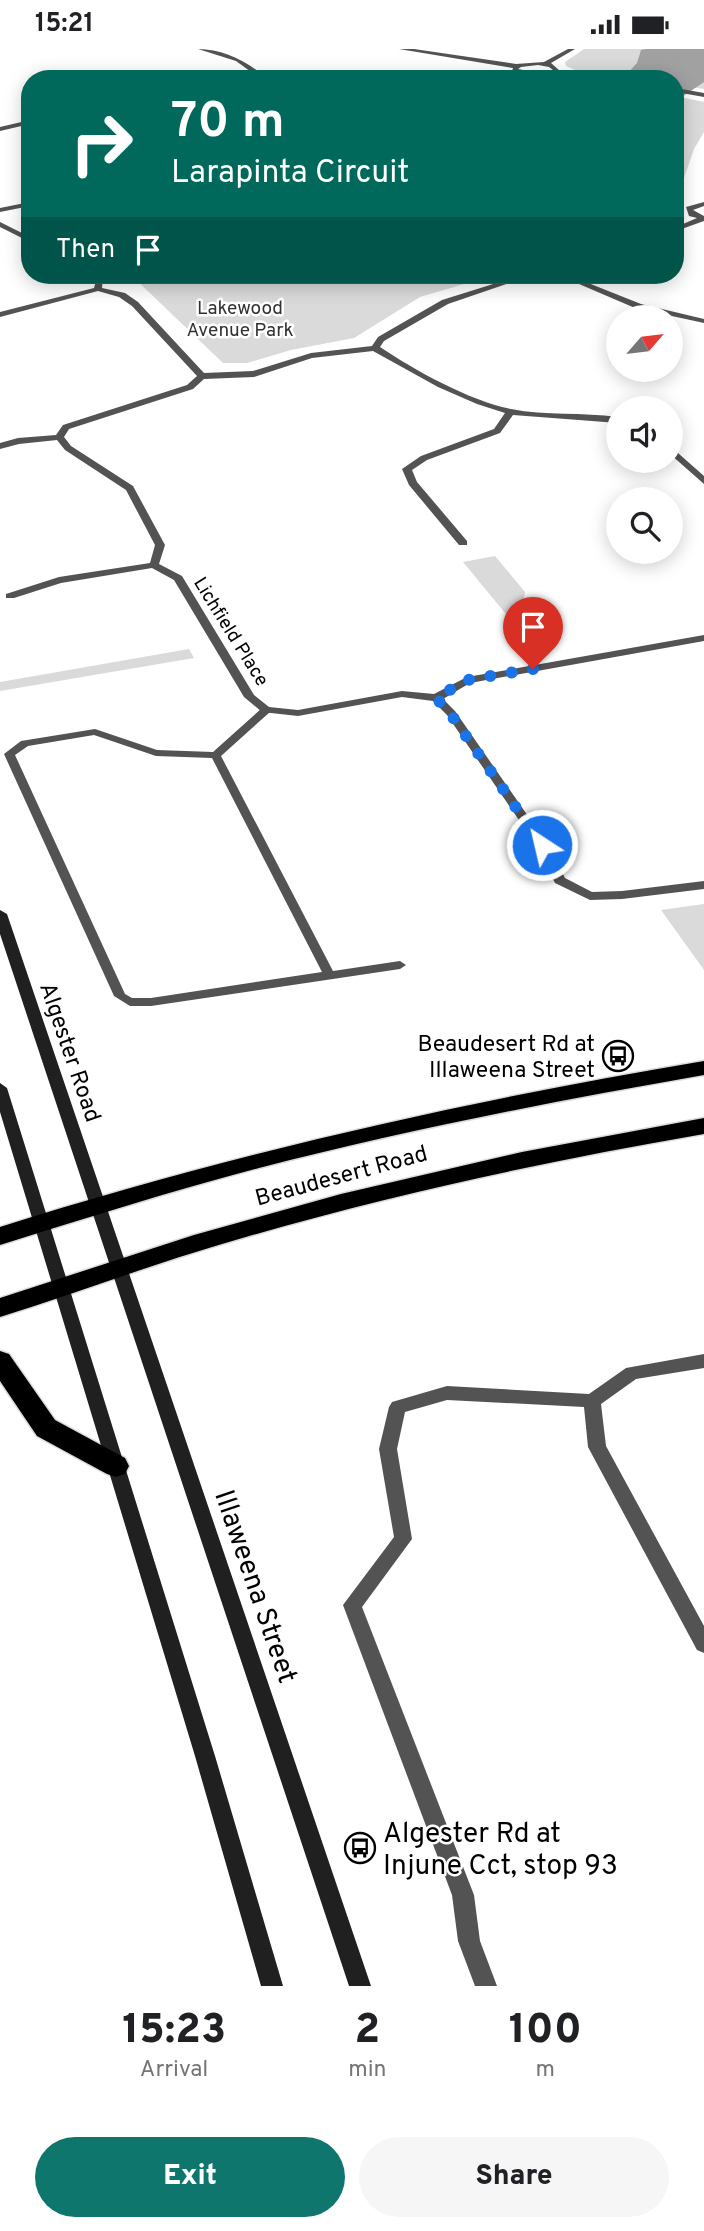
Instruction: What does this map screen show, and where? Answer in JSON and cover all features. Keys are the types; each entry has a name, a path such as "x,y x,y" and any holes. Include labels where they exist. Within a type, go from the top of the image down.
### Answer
{"highway":[{"name":"Beaudesert Road","path":"0,1236 166,1184 372,1132 491,1106 704,1068"},
{"name":"Beaudesert Road","path":"0,1308 279,1219 462,1172 612,1141 704,1126"},
{"path":"0,1361 46,1428 116,1466"}],"main road":[{"name":"Algester Road","path":"0,914 99,1204"},
{"path":"0,1088 272,1986"},
{"name":"Illaweena Street","path":"99,1204 360,1986"}],"street":[{"path":"201,49 238,60 252,70"},
{"path":"402,49 515,66 545,64 556,70"},
{"path":"545,64 572,49"},
{"path":"515,66 516,70"},
{"path":"684,91 702,94"},
{"path":"0,129 21,124"},
{"path":"704,204 689,209 692,214 704,218"},
{"path":"0,210 21,206"},
{"path":"684,226 704,218"},
{"path":"0,224 21,235"},
{"path":"98,289 99,284"},
{"path":"375,348 380,339 445,302 501,284"},
{"path":"584,284 638,306 704,320"},
{"path":"0,315 98,289 122,295 135,303 202,376"},
{"path":"0,446 18,441 59,437 66,427 190,387 202,376 254,374 311,356 375,348 490,407 511,412 606,419"},
{"path":"463,543 412,483 407,469 425,458 497,431 511,412"},
{"path":"10,596 59,580 154,565 160,545 130,488 68,448 59,437"},
{"path":"683,461 704,481"},
{"name":"Lichfield Place","path":"154,565 178,577 250,697 266,710"},
{"path":"266,710 298,713 402,694 436,698 467,680 704,638"},
{"path":"436,698 450,713 542,845 560,880 590,895 622,895 704,885"},
{"path":"486,1986 470,1941 463,1895 352,1605 403,1539 388,1449 398,1407 447,1394 592,1401 632,1373 704,1361"},
{"path":"592,1401 597,1447 704,1644"}],"lane":[{"path":"266,710 216,755 156,754 95,732 25,743 9,754 120,996 130,1002 151,1002 400,965"},
{"path":"216,755 329,975"}],"green space":[{"path":"584,49 704,49 704,89 684,86 684,70 576,70 566,66 565,62"},
{"path":"684,98 704,102 704,132 694,149 684,178"},
{"name":"Lakewood Avenue Park","path":"140,284 464,284 420,297 354,338 291,350 247,363 223,363"},
{"path":"495,556 525,592 522,608 553,645 534,648 463,562"},
{"path":"189,649 194,658 0,691 0,682"},
{"path":"704,904 704,970 661,910"}],"shaded area":[{"path":"704,49 704,82 684,96 684,70 630,70 637,63 641,50"}],"place":[{"name":"Beaudesert Rd at Illaweena Street","path":"618,1056"},
{"name":"Algester Rd at Injune Cct, stop 93","path":"360,1848"}],"route":[{"path":"533,669 467,680 436,698 450,713 542,845"}]}
